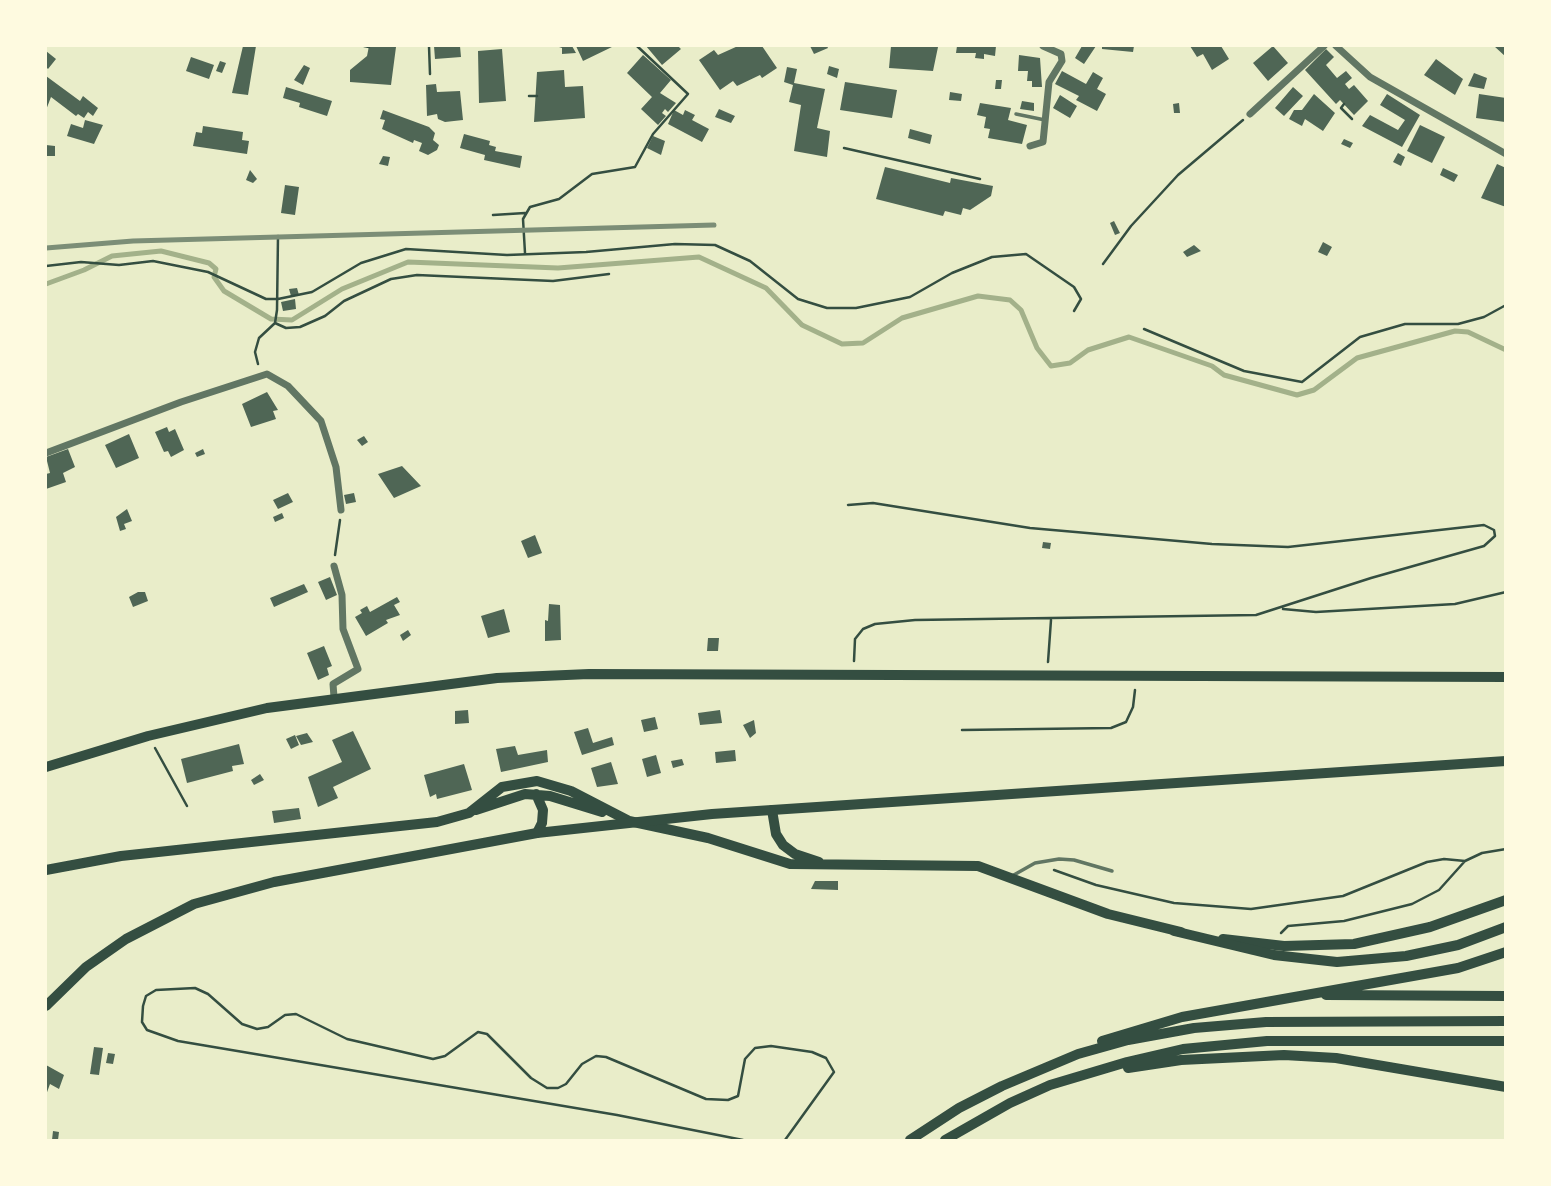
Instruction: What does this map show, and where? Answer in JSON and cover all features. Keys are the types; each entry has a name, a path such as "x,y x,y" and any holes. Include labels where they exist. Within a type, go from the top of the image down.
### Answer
{"main road":[{"path":"46,767 148,736 267,708 334,697 497,678 589,674 1506,677"},
{"path":"46,1006 86,967 126,939 194,904 274,883 537,832 629,821 772,810 1506,761"},
{"path":"469,813 502,788 518,782 537,781 571,791 629,821"},
{"path":"536,794 543,810 537,832"},
{"path":"46,870 121,856 438,822 513,795 536,794 629,821 708,838 790,864 978,866 1012,876 1108,914 1274,956 1337,962 1406,956 1458,945 1506,928"},
{"path":"772,810 775,834 783,845 795,853 830,865"},
{"path":"1174,931 1275,946 1354,944 1430,927 1506,901"},
{"path":"910,1140 959,1108 1040,1068 1129,1032 1182,1017 1458,968 1506,952"},
{"path":"1302,994 1506,996"},
{"path":"1040,1068 1128,1040 1194,1028 1332,1020 1506,1021"},
{"path":"945,1140 1010,1103 1050,1085 1183,1049 1267,1041 1506,1041"},
{"path":"1050,1085 1181,1060 1284,1055 1348,1060 1506,1087"}],"street":[{"path":"1030,146 1043,142 1049,82 1062,61 1061,54 1043,46"},
{"path":"1250,114 1325,46"},
{"path":"1336,46 1370,77 1506,154"},
{"path":"46,453 181,402 267,374 288,386 321,421 336,467 341,510"},
{"path":"334,566 342,595 342,629 358,669 333,684 334,697"}],"lane":[{"path":"1016,114 1045,120"},
{"path":"1012,876 1028,866 1046,860 1074,860 1112,871"}],"path":[{"path":"429,46 430,74"},
{"path":"526,255 523,219 530,207 559,199 592,174 635,167 653,134 688,94 637,46"},
{"path":"529,96 537,96"},
{"path":"1344,104 1341,108 1352,119"},
{"path":"1103,264 1131,226 1178,175 1250,114"},
{"path":"844,148 979,179"},
{"path":"493,215 525,213"},
{"path":"258,362 256,352 259,338 275,323 278,299 278,236"},
{"path":"46,266 81,262 119,265 153,261 208,272 266,299 278,299 312,292 361,262 406,249 526,255 675,244 715,246 750,261 798,299 836,308 856,308 910,297 952,273 992,257 1026,254 1074,287 1081,299 1074,311"},
{"path":"275,323 286,328 300,327 325,316 344,301 391,279 417,275 553,281 609,274"},
{"path":"1144,329 1244,371 1301,382 1360,337 1405,324 1458,324 1484,317 1506,305"},
{"path":"848,505 873,503 1030,528 1212,544 1288,547 1484,525 1494,530 1492,541 1484,546 1304,598 1280,609 1256,615 915,620 876,624 863,629 855,639 854,675"},
{"path":"334,566 341,510"},
{"path":"1280,609 1316,612 1383,610 1455,604 1506,592"},
{"path":"1047,675 1051,620"},
{"path":"962,730 1111,728 1126,722 1133,707 1137,676"},
{"path":"148,736 187,806"},
{"path":"1275,946 1288,926 1344,921 1412,904 1439,890 1465,862 1482,853 1506,849"},
{"path":"1046,860 1054,870 1096,885 1174,903 1251,909 1343,896 1427,862 1444,859 1465,862"},
{"path":"743,1140 178,1041 147,1030 142,1022 142,1006 146,996 156,989 195,988 208,994 242,1024 257,1029 268,1027 285,1014 296,1014 347,1039 433,1059 445,1056 478,1032 488,1034 524,1072 547,1088 558,1088 566,1084 582,1064 596,1056 606,1057 706,1099 728,1100 738,1096 745,1059 755,1048 771,1046 812,1052 826,1058 834,1072 785,1140"}],"building":[{"path":"243,46 256,46 248,95 232,93"},
{"path":"369,46 396,47 391,85 350,82 350,70 367,56"},
{"path":"434,46 460,46 461,57 435,59"},
{"path":"556,46 572,46 576,53 562,54 562,48"},
{"path":"576,46 614,46 583,61"},
{"path":"646,46 678,46 681,49 662,65"},
{"path":"738,46 762,46 777,68 762,78 760,75 737,86 733,81 720,90 699,60 714,50 718,55"},
{"path":"810,46 827,46 828,48 814,54"},
{"path":"891,46 938,47 933,71 889,68"},
{"path":"957,46 996,46 995,56 984,54 984,59 975,58 976,53 956,53"},
{"path":"1082,46 1096,46 1084,64 1075,58"},
{"path":"1102,46 1134,46 1133,52 1102,49"},
{"path":"1190,46 1221,46 1229,59 1212,70 1203,54 1197,57"},
{"path":"1273,46 1288,63 1268,81 1253,63"},
{"path":"1494,46 1506,46 1506,57"},
{"path":"502,49 506,101 479,103 478,51"},
{"path":"1326,49 1334,57 1326,65 1337,78 1346,71 1352,78 1345,84 1349,89 1354,85 1368,101 1354,115 1340,100 1336,104 1305,70"},
{"path":"46,51 56,59 48,69 46,67"},
{"path":"643,55 671,80 660,93 676,103 668,112 665,109 662,113 666,116 658,125 641,109 652,97 627,73"},
{"path":"1019,55 1040,58 1042,87 1032,87 1032,81 1027,81 1028,71 1018,71"},
{"path":"191,57 214,65 209,79 186,71"},
{"path":"1436,59 1463,79 1455,95 1424,75"},
{"path":"220,61 226,63 222,73 216,71"},
{"path":"304,65 310,68 303,85 294,80"},
{"path":"829,66 839,69 837,78 827,74"},
{"path":"787,67 797,69 794,83 825,89 817,128 830,131 827,157 794,151 801,105 789,102 793,85 784,82"},
{"path":"564,70 565,87 583,86 585,118 534,122 537,72"},
{"path":"1062,71 1086,84 1093,72 1103,78 1097,89 1106,94 1097,111 1076,100 1079,96 1055,84"},
{"path":"1474,73 1487,78 1484,89 1468,86"},
{"path":"46,76 80,101 83,96 98,108 93,116 88,112 84,118 78,114 76,116 51,97 46,110"},
{"path":"996,80 1002,80 1001,89 995,89"},
{"path":"845,82 897,90 892,118 840,110"},
{"path":"436,84 437,92 460,91 463,120 445,122 438,119 437,114 427,116 426,85"},
{"path":"286,87 332,101 327,116 299,107 300,103 283,98"},
{"path":"1293,87 1303,96 1284,116 1275,108"},
{"path":"950,92 962,94 961,101 949,100"},
{"path":"1314,94 1335,113 1323,131 1305,119 1302,126 1289,119 1294,110 1302,110"},
{"path":"1387,94 1420,115 1402,147 1362,126 1370,115 1398,130 1405,120 1380,105"},
{"path":"1479,94 1506,98 1505,122 1476,118"},
{"path":"1060,95 1077,106 1070,118 1053,108"},
{"path":"1022,101 1034,103 1034,111 1020,109"},
{"path":"980,103 1011,108 1008,120 1027,125 1022,144 988,138 990,129 984,128 986,117 977,115"},
{"path":"1179,103 1180,113 1174,113 1173,104"},
{"path":"719,109 735,116 731,123 715,117"},
{"path":"383,110 429,127 435,133 433,140 439,145 437,150 428,155 419,151 422,143 414,140 413,143 382,129 385,120 380,119"},
{"path":"674,110 683,115 685,110 695,115 692,120 709,129 702,142 668,124"},
{"path":"85,120 103,125 94,144 67,136 71,124 83,128"},
{"path":"1420,125 1445,137 1432,163 1407,151"},
{"path":"203,126 243,132 242,140 249,141 247,154 193,146 196,132 202,133"},
{"path":"910,129 932,135 930,144 908,138"},
{"path":"464,134 490,141 489,145 496,147 495,151 522,156 520,168 484,160 485,155 460,148"},
{"path":"653,136 665,141 661,155 647,148"},
{"path":"1344,139 1353,143 1350,148 1341,144"},
{"path":"46,145 55,146 55,156 46,156"},
{"path":"1398,153 1405,157 1401,166 1393,162"},
{"path":"383,156 390,157 388,166 379,164"},
{"path":"1497,164 1506,168 1506,207 1481,198"},
{"path":"885,167 950,183 951,178 993,186 991,196 970,210 963,208 961,215 945,211 943,216 876,199"},
{"path":"1443,168 1458,175 1454,182 1440,175"},
{"path":"250,170 257,179 253,183 246,180"},
{"path":"285,185 299,187 295,215 281,213"},
{"path":"1114,221 1120,233 1115,235 1110,223"},
{"path":"1323,242 1332,247 1327,256 1318,252"},
{"path":"1194,245 1201,251 1187,257 1183,252"},
{"path":"297,288 299,295 291,296 289,289"},
{"path":"295,299 296,309 283,311 281,302"},
{"path":"267,392 278,410 273,411 276,419 251,427 242,404"},
{"path":"167,427 169,432 175,429 184,450 171,457 168,451 164,452 155,432"},
{"path":"129,434 139,458 116,468 105,445"},
{"path":"364,436 368,442 362,446 357,440"},
{"path":"68,449 75,467 63,473 66,482 46,489 46,474 50,473 46,457"},
{"path":"203,449 205,454 197,457 195,453"},
{"path":"402,466 421,486 394,498 378,474"},
{"path":"288,493 293,502 278,509 273,500"},
{"path":"354,493 356,502 346,504 344,495"},
{"path":"127,509 132,521 124,524 126,529 120,531 116,517"},
{"path":"282,513 284,518 275,522 273,517"},
{"path":"535,535 542,553 528,558 521,541"},
{"path":"1043,542 1051,543 1050,549 1042,548"},
{"path":"330,577 337,595 326,600 318,582"},
{"path":"304,584 308,592 274,607 270,598"},
{"path":"145,592 148,601 133,607 129,597"},
{"path":"397,597 400,602 394,605 400,615 386,620 388,623 366,636 355,617 362,613 360,610 367,606 370,612"},
{"path":"549,604 560,605 561,640 545,641 545,620 548,621"},
{"path":"504,609 510,632 488,638 481,616"},
{"path":"408,630 411,635 403,641 400,635"},
{"path":"708,638 719,638 718,651 707,651"},
{"path":"324,646 332,666 327,668 329,675 318,680 307,653"},
{"path":"468,710 469,723 455,724 455,711"},
{"path":"720,710 722,723 700,725 698,713"},
{"path":"655,717 658,729 644,732 641,720"},
{"path":"754,720 756,733 750,738 743,725"},
{"path":"588,728 593,743 612,737 614,745 582,755 574,732"},
{"path":"353,731 371,769 333,787 338,798 318,807 308,777 342,762 332,740"},
{"path":"307,733 313,742 301,745 296,736"},
{"path":"295,735 299,745 291,749 286,739"},
{"path":"239,744 244,764 232,766 233,771 187,783 181,759"},
{"path":"515,746 518,755 547,750 548,762 501,772 496,749"},
{"path":"735,750 736,761 716,763 715,752"},
{"path":"656,755 661,773 647,777 642,759"},
{"path":"682,759 684,765 673,768 671,761"},
{"path":"611,762 618,784 597,787 591,768"},
{"path":"464,764 472,790 437,799 436,794 430,797 424,775"},
{"path":"260,774 264,780 254,785 251,780"},
{"path":"299,808 301,819 274,823 272,811"},
{"path":"815,881 838,881 838,890 811,889"},
{"path":"94,1047 103,1048 99,1075 90,1074"},
{"path":"108,1053 115,1054 113,1064 106,1063"},
{"path":"46,1065 64,1075 59,1089 50,1084 46,1095"},
{"path":"53,1131 59,1132 58,1140 52,1140"}],"waterway":[{"path":"46,284 112,256 161,251 209,263 216,269 214,277 224,291 271,319 292,320 342,289 408,262 558,268 699,257 766,288 802,325 842,344 863,343 902,318 978,296 1010,300 1021,310 1037,348 1051,366 1070,363 1088,350 1129,337 1212,366 1224,375 1297,395 1314,390 1357,358 1455,331 1468,332 1506,350"}],"railway":[{"path":"46,248 133,241 714,225"}]}
